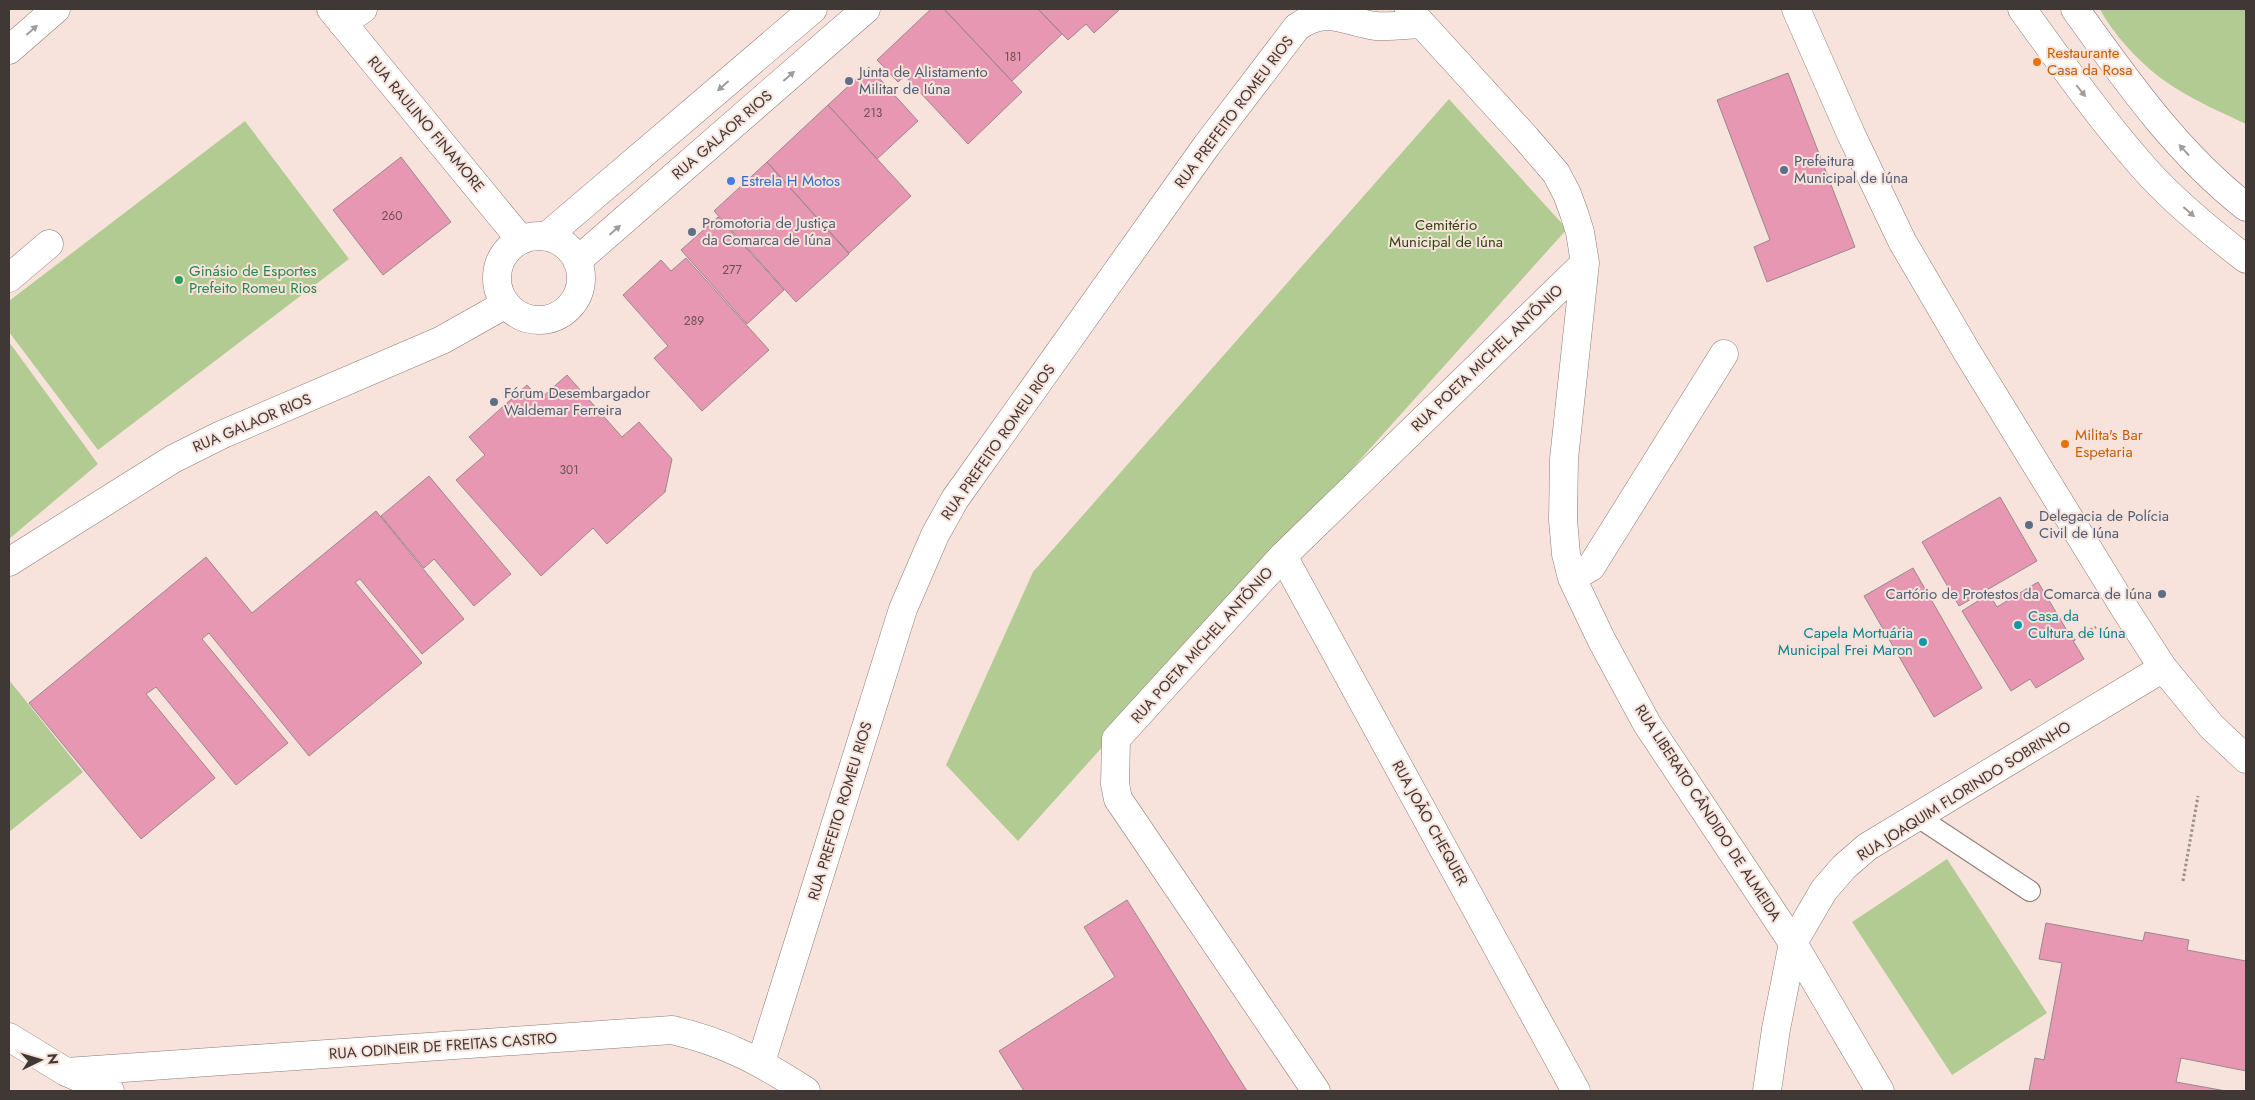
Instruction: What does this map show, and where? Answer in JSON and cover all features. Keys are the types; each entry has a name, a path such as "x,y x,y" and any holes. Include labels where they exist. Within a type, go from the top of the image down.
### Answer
{"street":[{"path":"9,50 56,9"},
{"path":"534,238 560,241 570,250 577,261 581,274 580,287 575,300 566,310 555,317 542,320 523,316 506,304 499,291 497,276 500,261 509,248 534,238 813,9"},
{"name":"RUA GALAOR RIOS","path":"577,261 866,9"},
{"path":"1796,9 1902,241 1967,352 2124,609 2163,668 2211,726 2246,759"},
{"path":"2022,9 2078,86 2145,169 2181,204 2246,259"},
{"path":"2075,9 2125,79 2164,128 2211,178 2246,207"},
{"name":"RUA RAULINO FINAMORE","path":"346,13 534,238"},
{"name":"RUA PREFEITO ROMEU RIOS","path":"761,1062 903,609 935,535 955,499 1207,145 1297,27 1310,19 1323,15 1380,26 1414,16"},
{"name":"RUA LIBERATO CÂNDIDO DE ALMEIDA","path":"1414,16 1556,173 1567,194 1580,232 1585,263 1564,459 1563,520 1566,554 1572,578 1601,639 1647,724 1793,943 1880,1091"},
{"path":"9,278 49,244"},
{"name":"RUA POETA MICHEL ANTÔNIO","path":"1316,1091 1129,818 1118,799 1115,784 1116,740 1283,556 1585,263"},
{"name":"RUA GALAOR RIOS","path":"9,562 173,459 221,435 442,340 506,304"},
{"path":"1572,578 1591,567 1724,354"},
{"name":"RUA JOÃO CHEQUER","path":"1283,556 1576,1091"},
{"name":"RUA JOAQUIM FLORINDO SOBRINHO","path":"1767,1091 1779,1010 1793,943 1824,890 1844,867 1867,848 2163,668"},
{"name":"RUA ODINEIR DE FREITAS CASTRO","path":"66,1072 672,1030 704,1037 761,1062 806,1091"},
{"path":"9,1037 66,1072 110,1091"}],"lane":[{"path":"1918,817 2030,891"}],"path":[{"path":"2073,640 2095,627"},
{"path":"2182,881 2198,796"}],"green space":[{"path":"2100,9 2246,9 2246,124 2211,108 2166,82 2123,43"},
{"name":"Cemitério Municipal de Iúna","path":"1449,99 1567,229 1018,841 946,765 1033,572"},
{"name":"Ginásio de Esportes Prefeito Romeu Rios","path":"245,121 349,259 98,450 9,332 9,301"},
{"path":"9,342 98,464 9,539"},
{"path":"9,680 83,772 9,832"},
{"path":"1947,859 2047,1013 1952,1075 1852,922"}],"building":[{"path":"931,9 944,9 1022,92 968,144 905,76 898,82 877,60"},
{"path":"944,9 1038,9 1062,34 1012,81"},
{"path":"1038,9 1120,9 1094,33 1086,24 1068,40"},
{"path":"869,67 918,121 877,159 828,105"},
{"name":"Prefeitura Municipal de Iúna","path":"1788,73 1855,247 1767,282 1754,247 1770,240 1717,100"},
{"path":"828,105 911,196 849,253 767,162"},
{"path":"401,157 451,222 383,275 333,210"},
{"path":"767,162 849,254 796,302 714,211"},
{"path":"718,217 784,290 747,324 681,250"},
{"path":"686,258 769,350 702,411 654,358 668,346 623,295 661,260 671,271"},
{"path":"567,375 622,437 639,422 672,459 665,492 607,544 593,528 541,576 456,480 485,455 469,437 527,385 540,399"},
{"path":"429,476 511,574 474,606 434,559 424,568 381,516"},
{"path":"2000,497 2037,561 1959,606 1922,542"},
{"path":"376,511 464,619 422,654 360,579 355,582 422,663 309,756 209,633 202,639 288,743 236,785 156,687 146,694 215,778 141,839 29,703 206,557 252,613"},
{"name":"Capela Mortuária Municipal Frei Maron","path":"1913,568 1982,688 1934,717 1864,596"},
{"name":"Casa da Cultura de Iúna","path":"2038,582 2084,659 2036,688 2030,679 2011,691 1962,611 1989,594 1997,607"},
{"path":"1127,900 1247,1091 1024,1091 999,1051 1115,977 1084,927"},
{"path":"2046,923 2143,941 2145,932 2189,940 2187,950 2246,961 2246,1071 2181,1058 2176,1082 2226,1091 2029,1091 2035,1058 2044,1060 2062,963 2039,959"}],"place":[{"name":"Restaurante Casa da Rosa","path":"2037,62"},
{"name":"Junta de Alistamento Militar de Iúna","path":"849,81"},
{"name":"Prefeitura Municipal de Iúna","path":"1784,170"},
{"name":"Estrela H Motos","path":"731,181"},
{"name":"Promotoria de Justiça da Comarca de Iúna","path":"692,232"},
{"name":"Ginásio de Esportes Prefeito Romeu Rios","path":"179,280"},
{"name":"Fórum Desembargador Waldemar Ferreira","path":"494,402"},
{"name":"Milita's Bar Espetaria","path":"2065,444"},
{"name":"Delegacia de Polícia Civil de Iúna","path":"2029,525"},
{"name":"Cartório de Protestos da Comarca de Iúna","path":"2162,594"},
{"name":"Casa da Cultura de Iúna","path":"2018,625"},
{"name":"Capela Mortuária Municipal Frei Maron","path":"1923,642"}]}
